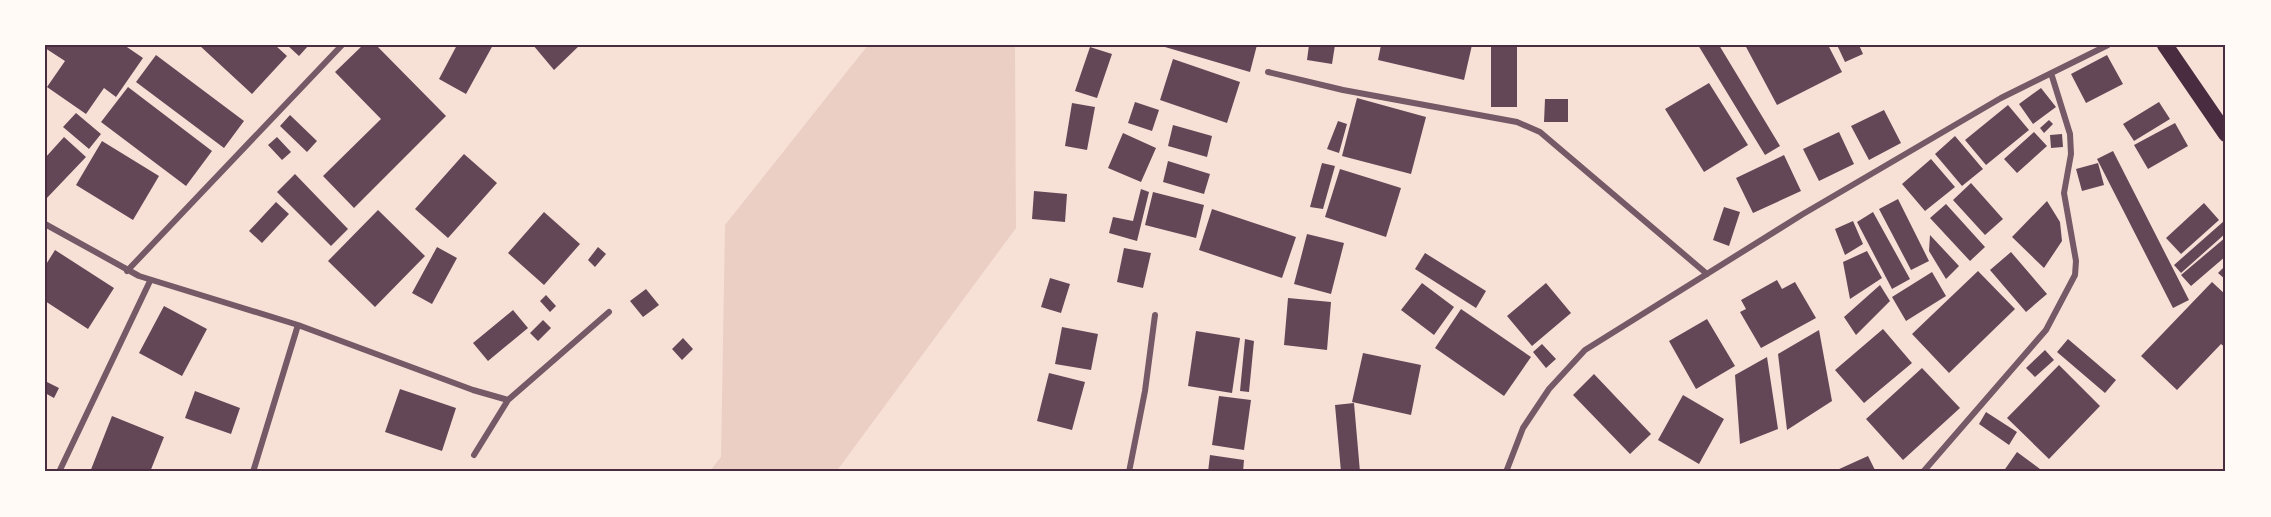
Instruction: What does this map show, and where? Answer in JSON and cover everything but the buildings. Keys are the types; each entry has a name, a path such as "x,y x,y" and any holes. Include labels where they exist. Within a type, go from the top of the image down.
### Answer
{"highway":[{"path":"2165,45 2226,134"}],"street":[{"path":"127,272 342,45"},
{"path":"1506,472 1523,428 1549,389 1586,350 1803,214 2001,99 2108,45"},
{"path":"1268,72 1343,90 1517,122 1540,132 1707,274"},
{"path":"1923,472 2046,330 2075,275 2076,261 2064,193 2071,144 2051,73"},
{"path":"45,224 127,272 150,281 298,325 473,390 508,400"},
{"path":"59,472 150,281"},
{"path":"474,455 508,400 609,312"},
{"path":"1129,472 1145,392 1155,315"},
{"path":"253,472 298,325"}],"shaded area":[{"path":"868,45 1015,45 1016,228 836,472 709,472 721,457 725,225"}]}
